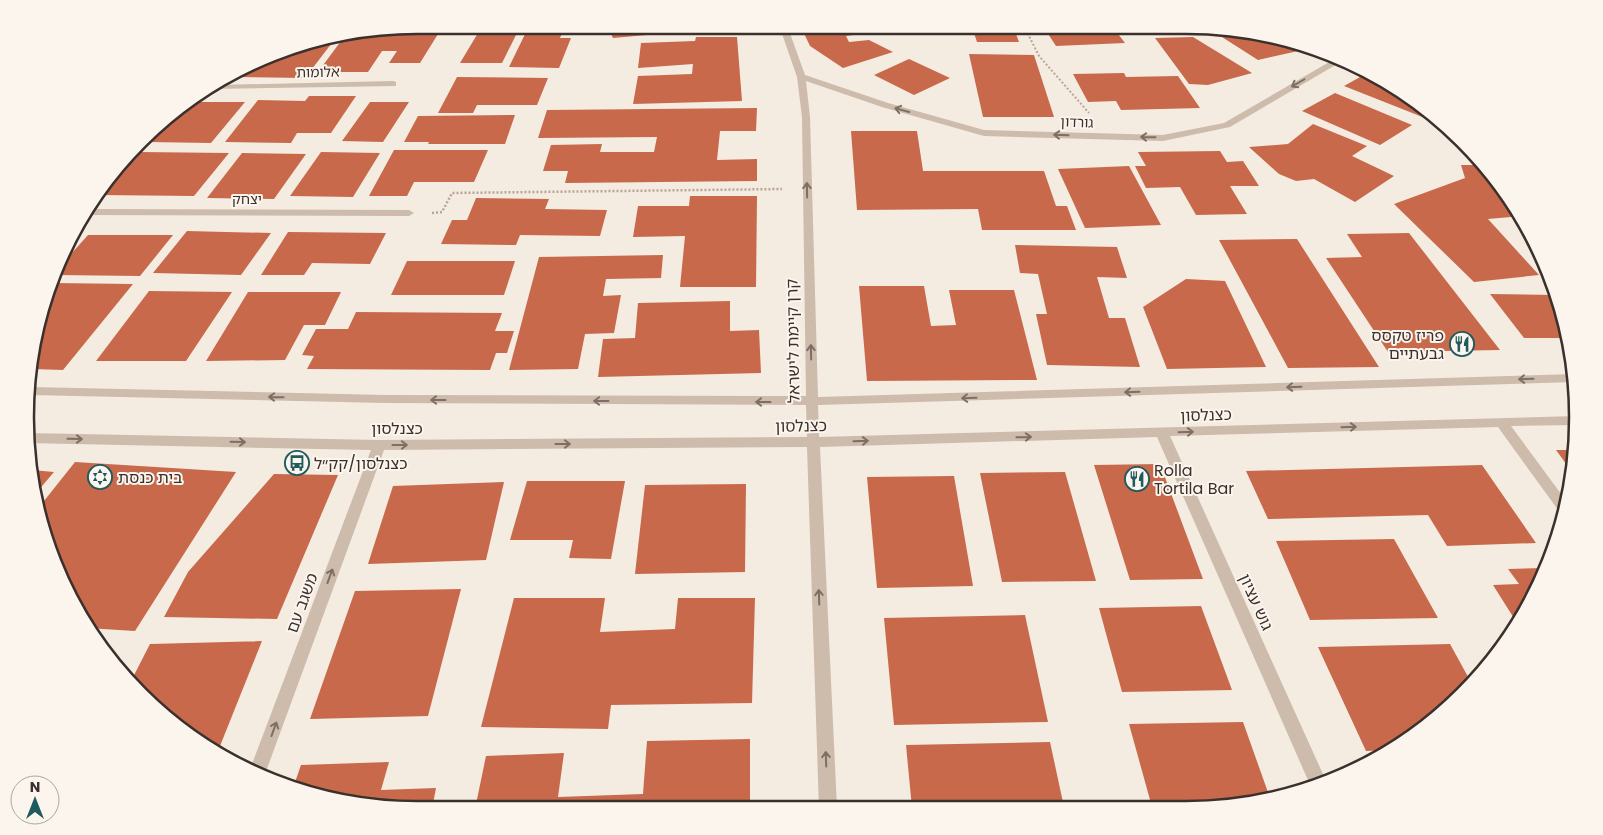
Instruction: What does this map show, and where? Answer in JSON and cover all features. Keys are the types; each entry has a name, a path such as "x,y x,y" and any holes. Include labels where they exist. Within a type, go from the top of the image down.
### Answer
{"street":[{"name":"קרן קיימת לישראל","path":"787,34 801,77 806,117 813,442 828,801"},
{"name":"גורדון","path":"801,77 885,105 984,133 1163,138 1227,125 1332,63"},
{"name":"אלומות","path":"221,88 393,84"},
{"name":"יצחק","path":"93,212 409,213"},
{"name":"כצנלסון","path":"35,391 395,399 863,401 1567,378"},
{"name":"כצנלסון","path":"35,438 379,445 813,442 1569,420"},
{"path":"1501,422 1560,501"},
{"name":"גוש עציון","path":"1162,433 1316,778"},
{"name":"משגב עם","path":"260,767 379,445"}],"path":[{"path":"1028,34 1039,56 1110,136"},
{"path":"409,213 442,212 452,193 807,189"}],"building":[{"path":"438,34 420,63 389,63 397,51 382,51 368,72 318,72 341,42 392,35"},
{"path":"477,34 516,34 502,63 460,63"},
{"path":"525,34 562,34 560,38 571,38 559,68 509,67"},
{"path":"611,34 658,34 613,38"},
{"path":"804,34 861,34 846,36 849,42 869,40 893,52 843,68 810,46"},
{"path":"974,34 1016,34 1019,42 977,42"},
{"path":"1048,34 1118,34 1125,43 1056,46"},
{"path":"1220,36 1260,41 1298,51 1258,60"},
{"path":"696,37 737,37 742,101 633,104 638,76 692,74 693,64 638,68 641,43 695,41"},
{"path":"1193,37 1252,73 1208,85 1189,84 1155,38"},
{"path":"331,44 305,78 240,77 294,54"},
{"path":"969,54 1034,55 1054,117 983,117"},
{"path":"909,59 950,78 914,95 874,75"},
{"path":"1124,73 1126,77 1178,76 1200,108 1121,110 1116,101 1088,102 1073,74"},
{"path":"1361,76 1399,98 1425,118 1425,118 1344,86"},
{"path":"457,77 548,78 537,105 477,105 473,113 438,113"},
{"path":"1335,93 1412,125 1380,145 1302,111"},
{"path":"309,96 356,96 331,133 297,133 291,143 225,142 258,100 305,101"},
{"path":"199,102 245,102 211,143 150,142"},
{"path":"370,102 409,102 383,142 342,141"},
{"path":"757,108 756,131 720,131 717,160 757,159 757,181 565,183 568,171 543,171 551,145 602,144 600,152 654,152 657,137 538,138 547,110"},
{"path":"515,115 505,144 428,144 429,142 404,142 418,116"},
{"path":"1313,124 1367,146 1352,156 1394,176 1355,202 1314,179 1296,181 1279,174 1249,147 1288,144"},
{"path":"851,131 917,131 923,171 1044,171 1056,206 1067,206 1076,230 982,230 978,209 857,210"},
{"path":"394,150 488,150 474,182 414,182 407,196 369,196"},
{"path":"1220,151 1227,162 1243,161 1259,186 1230,186 1247,214 1196,215 1180,187 1146,188 1135,166 1146,166 1138,152"},
{"path":"140,152 229,153 194,196 105,195"},
{"path":"321,152 380,153 353,197 290,196"},
{"path":"242,153 306,154 274,199 207,198"},
{"path":"1461,165 1475,165 1513,217 1488,219 1539,275 1474,282 1394,204 1465,178"},
{"path":"1129,166 1161,225 1085,228 1058,169"},
{"path":"690,196 757,196 756,287 680,287 685,236 633,237 638,206 689,206"},
{"path":"476,198 549,199 545,209 607,210 600,236 520,235 516,245 441,244 452,220 467,220"},
{"path":"187,231 271,233 241,275 153,273"},
{"path":"288,232 386,233 370,264 312,263 304,275 261,275"},
{"path":"1409,233 1500,350 1388,352 1326,258 1362,257 1347,234"},
{"path":"88,235 173,235 140,276 61,275 70,255"},
{"path":"1297,239 1379,367 1288,368 1219,240"},
{"path":"1015,245 1117,247 1127,278 1097,277 1109,318 1125,318 1140,367 1047,365 1036,314 1047,314 1038,274 1020,273"},
{"path":"663,255 661,278 606,279 603,296 621,295 614,333 585,334 578,369 509,370 539,257"},
{"path":"407,261 515,261 504,295 391,295"},
{"path":"1186,279 1225,281 1266,367 1167,369 1143,307"},
{"path":"58,283 133,284 63,370 37,369 47,318"},
{"path":"859,286 924,286 931,326 956,325 949,290 1014,290 1037,380 867,381"},
{"path":"149,291 232,292 186,361 96,361"},
{"path":"248,292 341,292 325,325 304,325 285,360 206,361"},
{"path":"1490,294 1549,295 1561,338 1524,338"},
{"path":"730,301 730,331 759,330 761,373 598,377 603,339 635,338 638,303"},
{"path":"356,312 502,313 495,331 514,331 507,353 496,353 490,370 307,369 314,356 302,355 316,329 348,329"},
{"path":"1556,450 1567,450 1566,464"},
{"path":"75,462 236,472 135,631 97,629 73,587 63,564 54,541 43,502"},
{"path":"1160,464 1203,579 1130,580 1094,465"},
{"path":"1482,465 1536,543 1447,546 1428,515 1268,519 1246,471"},
{"path":"37,470 54,472 40,488"},
{"path":"1065,472 1096,581 1002,582 980,473"},
{"path":"274,474 338,475 277,619 164,617 188,572"},
{"path":"954,476 973,586 877,588 867,477"},
{"path":"527,481 625,481 611,559 569,558 573,540 510,540"},
{"path":"504,482 486,560 368,564 393,486"},
{"path":"746,484 745,572 635,574 645,485"},
{"path":"1394,539 1438,618 1310,620 1276,541"},
{"path":"1538,568 1513,617 1493,585 1519,584 1508,569"},
{"path":"461,589 428,716 310,719 355,591"},
{"path":"514,598 605,598 600,632 675,629 678,598 755,598 752,703 611,705 608,729 481,727"},
{"path":"1201,606 1232,690 1122,692 1099,608"},
{"path":"1025,615 1048,722 894,725 884,618"},
{"path":"262,641 220,746 204,737 164,706 134,676 150,644"},
{"path":"1450,644 1468,677 1439,706 1399,737 1376,751 1366,751 1318,647"},
{"path":"1243,722 1268,792 1211,800 1150,801 1129,724"},
{"path":"750,739 750,801 477,801 486,756 564,753 558,797 643,794 647,741"},
{"path":"1050,742 1063,801 911,801 906,745"},
{"path":"389,762 381,790 436,788 434,801 367,798 318,788 295,781 301,765"}],"place":[{"name":"פריז טקסס גבעתיים","path":"1462,344"},
{"name":"כצנלסון/קק״ל","path":"297,463"},
{"name":"בית כנסת","path":"100,477"},
{"name":"Rolla Tortila Bar","path":"1137,479"}]}
